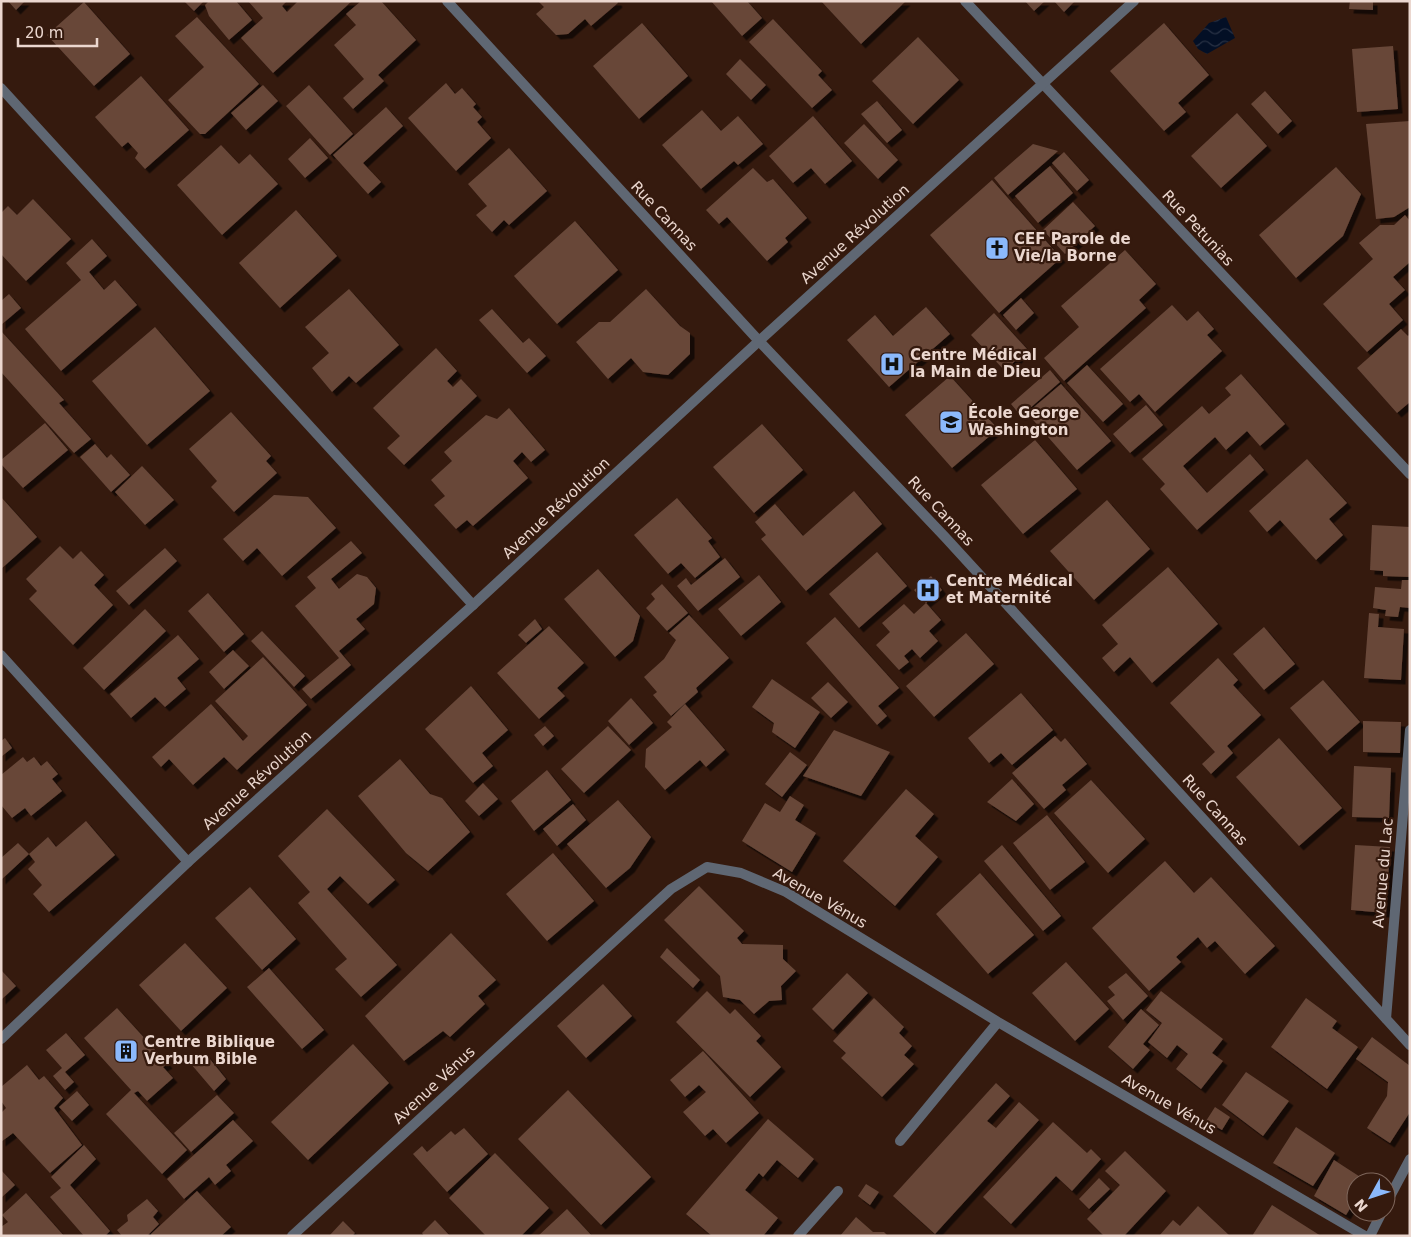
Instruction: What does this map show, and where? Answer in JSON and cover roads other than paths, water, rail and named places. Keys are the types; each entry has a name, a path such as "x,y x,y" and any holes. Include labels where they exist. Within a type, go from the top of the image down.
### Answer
{"street":[{"name":"Rue Cannas","path":"447,1 759,341 945,537 1410,1045"},
{"name":"Rue Petunias","path":"965,1 1410,474"},
{"name":"Avenue Révolution","path":"1,1039 188,862 1134,1"},
{"path":"1,88 473,604"},
{"path":"1,655 188,862"},
{"name":"Avenue du Lac","path":"1386,1019 1410,730"},
{"name":"Avenue Vénus","path":"292,1236 671,889 707,868 741,873 786,892 998,1022 1365,1236"},
{"path":"900,1141 998,1022"},
{"path":"1396,1185 1410,1159"},
{"path":"798,1236 838,1191"},
{"path":"1370,1236 1377,1222"}],"water":[{"path":"1226,17 1235,38 1207,54 1198,49 1193,41 1209,23"}],"place":[{"name":"CEF Parole de Vie/la Borne","path":"997,248"},
{"name":"Centre Médical la Main de Dieu","path":"892,364"},
{"name":"École George Washington","path":"951,422"},
{"name":"Centre Médical et Maternité","path":"928,590"},
{"name":"Centre Biblique Verbum Bible","path":"126,1051"}]}
